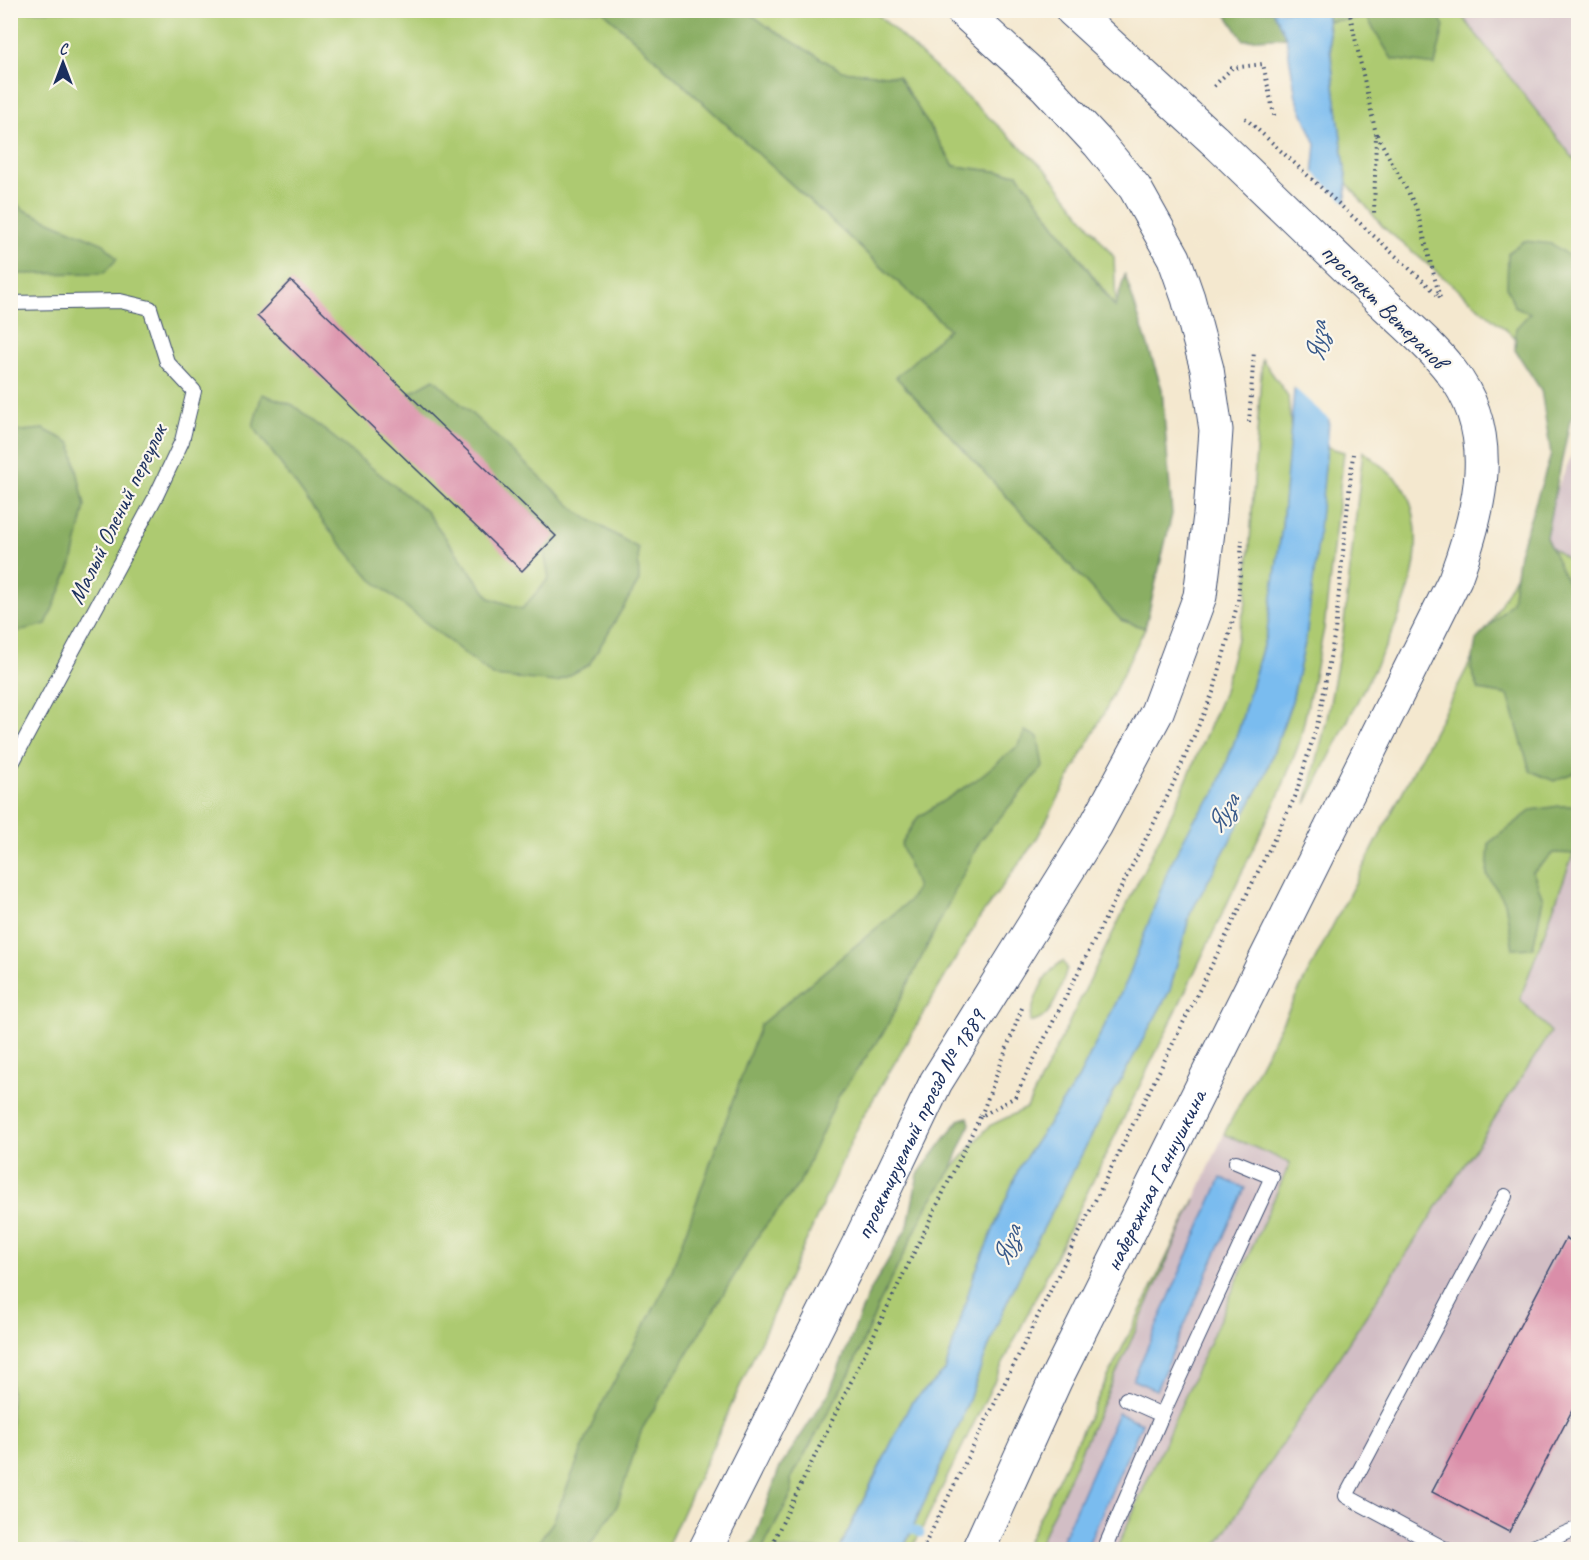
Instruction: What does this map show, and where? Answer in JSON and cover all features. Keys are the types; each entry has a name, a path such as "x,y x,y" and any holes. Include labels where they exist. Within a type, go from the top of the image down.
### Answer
{"main road":[{"name":"проектируемый проезд № 1889","path":"705,1550 858,1245 936,1082 1096,825 1158,712 1200,596 1210,515 1216,430 1207,369 1188,298 1174,258 1135,188 1098,143 1044,86 962,10"},
{"name":"проспект Ветеранов","path":"1072,10 1215,141 1431,348 1457,379 1475,419 1482,457 1481,485 1477,512 1455,579 1338,814"},
{"name":"набережная Ганнушкина","path":"978,1550 1055,1381 1338,814"}],"lane":[{"name":"Малый Олений переулок","path":"10,303 120,301 150,308 167,362 194,391 182,441 156,496 10,767"},
{"path":"1104,1550 1162,1415 1272,1177 1236,1162"},
{"path":"1447,1550 1346,1496 1505,1196"},
{"path":"1126,1399 1162,1415"},
{"path":"1526,1550 1578,1528"}],"path":[{"path":"1349,10 1376,134 1374,216"},
{"path":"1214,86 1232,68 1263,64 1275,119"},
{"path":"1245,118 1440,298 1416,207 1376,134"},
{"path":"1249,423 1254,351"},
{"path":"922,1550 1295,796 1319,718 1335,631 1353,454"},
{"path":"769,1550 980,1117 1015,1097 1169,794 1214,690 1238,602 1243,530"}],"shaded area":[{"path":"1458,11 1578,11 1578,164"},
{"path":"1578,441 1578,567 1536,536"},
{"path":"1578,841 1578,1549 1214,1550 1551,1032 1520,999"},
{"path":"1224,1134 1290,1163 1116,1549 1037,1550"}],"green space":[{"path":"10,11 603,11 949,329 897,378 1121,620 1145,628 1103,715 1036,840 980,917 861,1120 666,1549 11,1549"},
{"path":"603,11 747,11 768,27 842,71 898,76 954,166 1018,174 1115,307 1125,275 1162,389 1172,514 1145,628 1121,620 896,377 949,329"},
{"path":"747,11 874,11 1047,171 1114,257 1116,307 1018,174 954,166 898,76 842,72 768,27"},
{"path":"1224,11 1273,11 1286,37 1243,40"},
{"path":"1326,11 1436,11 1444,26 1435,65 1392,59 1367,18 1328,21"},
{"path":"1367,11 1458,11 1578,164 1578,390 1383,227 1347,183 1328,21 1367,18"},
{"path":"11,199 24,210 104,244 117,259 104,273 11,274"},
{"path":"1524,241 1552,244 1578,262 1578,406 1570,421 1546,537 1567,582 1578,587 1578,771 1554,781 1530,771 1508,695 1479,690 1471,669 1476,640 1512,602 1519,553 1551,455 1541,390 1515,350 1516,328 1530,313 1514,306 1507,287 1508,253"},
{"path":"1262,359 1288,396 1291,432 1282,526 1267,632 1239,729 1216,792 1194,820 1127,981 1078,1079 1020,1166 973,1278 945,1371 911,1403 839,1549 762,1550 792,1493 791,1479 851,1371 878,1306 928,1205 951,1170 989,1126 1027,1108 1179,798 1223,694 1246,603"},
{"path":"434,379 580,514 638,548 639,581 589,665 557,682 493,676 371,579 329,530 253,426 262,394 293,405 426,511 490,598 522,609 549,578 537,517 438,447 407,394"},
{"path":"43,429 71,443 85,506 72,564 46,624 11,633 11,432"},
{"path":"1327,447 1344,452 1324,629 1300,741 1281,790 1167,1030 912,1549 903,1550 961,1420 1000,1317 1113,1094 1170,990 1190,914 1264,778 1292,701 1306,638"},
{"path":"1363,451 1393,476 1406,491 1414,517 1416,543 1414,570 1397,622 1306,804 1327,719 1343,633"},
{"path":"1536,536 1578,567 1578,841 1520,999 1551,1032 1214,1549 1116,1550 1290,1163 1224,1134"},
{"path":"1025,731 1038,737 1043,767 980,841 885,1030 838,1097 799,1184 760,1233 642,1429 617,1506 587,1549 533,1549 553,1522 596,1415 667,1284 760,1025 909,901 917,888 901,844 918,817 976,780 1019,745"},
{"path":"1578,806 1578,854 1554,853 1533,872 1543,899 1533,948 1513,949 1505,902 1487,875 1489,843 1532,810"},
{"path":"1063,961 1067,968 1055,1001 1044,1016 1030,1022 1040,988 1050,972"},
{"path":"968,1117 970,1124 951,1170 928,1205 878,1306 851,1371 791,1479 792,1493 762,1549 747,1549 754,1540 779,1469 829,1393 868,1295 908,1226 918,1174 959,1120"},
{"path":"1195,1199 1037,1549 1024,1549"}],"water":[{"name":"Яуза","path":"1273,11 1326,11 1347,183 1317,550 1306,638 1292,701 1264,778 1190,914 1170,990 1029,1256 1000,1317 961,1420 903,1549 839,1550 911,1403 945,1371 973,1278 1020,1166 1078,1079 1127,981 1169,867 1194,820 1216,792 1239,729 1267,632 1282,526 1316,144 1296,97 1286,37"},
{"path":"1221,1178 1245,1188 1156,1390 1133,1380"},
{"path":"1118,1413 1142,1423 1086,1549 1058,1549"}],"pier":[{"path":"1311,170 1348,205 1332,422 1292,386"}],"building":[{"path":"291,281 556,536 522,571 257,316"},
{"path":"1566,1238 1578,1245 1578,1399 1509,1532 1432,1492"}],"waterway":[{"path":"903,1525 920,1533"}]}
